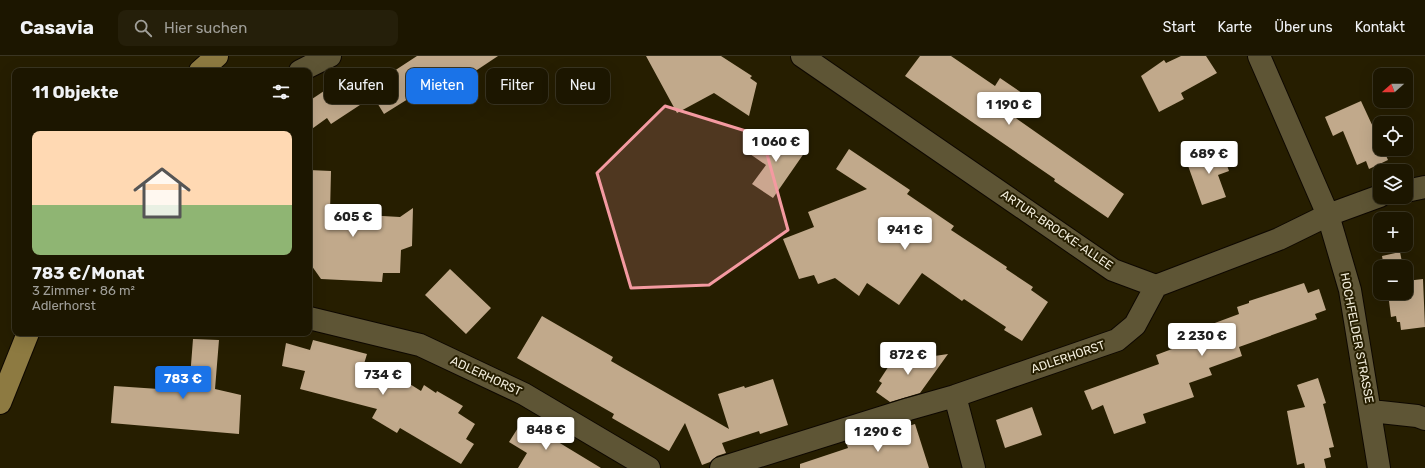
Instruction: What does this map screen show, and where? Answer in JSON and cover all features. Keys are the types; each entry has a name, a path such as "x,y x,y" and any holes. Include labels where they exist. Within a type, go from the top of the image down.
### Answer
{"main road":[{"path":"203,68 217,56"},
{"path":"0,403 27,336"}],"street":[{"path":"306,68 330,56"},
{"name":"ARTUR-BROCKE-ALLEE","path":"802,56 1114,270 1156,286"},
{"name":"HOCHFELDER STRASSE","path":"1259,56 1328,215 1350,290 1371,411 1379,468"},
{"path":"1413,190 1425,187"},
{"path":"1156,286 1278,239 1328,215 1373,199"},
{"name":"ADLERHORST","path":"721,468 955,396 1116,340 1135,325 1156,286"},
{"name":"ADLERHORST","path":"312,319 420,346 524,394 649,468"},
{"path":"955,396 974,468"},
{"path":"1371,411 1417,416 1425,419"}],"highlighted area":[{"path":"665,106 762,136 788,230 709,285 631,288 597,173"}],"building":[{"path":"417,56 498,56 478,69 478,68 406,68 406,100 384,114 378,104 398,104 398,68"},
{"path":"646,56 721,56 752,76 750,78 757,83 749,116 714,93 677,113"},
{"path":"920,56 951,56 995,86 1000,78 1022,93 1010,114 1124,194 1108,218 1054,181 1055,179 905,76"},
{"path":"1181,56 1206,56 1217,73 1181,93 1184,99 1159,112 1141,76 1164,60 1166,63"},
{"path":"324,91 324,104 361,104 331,124 327,118 312,129 312,99"},
{"path":"1361,101 1373,127 1373,156 1386,156 1388,160 1380,164 1373,164 1373,167 1369,169 1366,161 1357,165 1343,131 1333,136 1325,117"},
{"path":"785,134 807,149 773,198 752,184 766,165 750,154 761,137 776,147"},
{"path":"1221,148 1229,171 1218,175 1226,197 1202,205 1186,160"},
{"path":"849,149 910,190 907,194 954,226 951,230 1007,267 1006,269 1033,287 1031,290 1048,302 1022,341 1004,330 1006,327 964,299 962,301 922,273 899,305 867,283 859,296 835,278 818,284 814,275 799,279 783,239 814,227 808,212 867,189 836,169"},
{"path":"312,170 331,171 330,213 400,217 413,208 412,246 401,250 400,273 383,273 382,282 321,279 312,266"},
{"path":"1400,252 1402,260 1383,260 1382,256"},
{"path":"450,269 491,308 466,334 425,295"},
{"path":"1423,279 1425,327 1401,330 1400,322 1397,322 1396,316 1391,317 1389,300 1413,300 1413,280"},
{"path":"1304,283 1308,293 1319,289 1326,310 1315,314 1317,319 1239,347 1242,356 1209,368 1212,375 1189,383 1194,397 1143,414 1146,423 1114,434 1103,405 1092,410 1084,391 1159,364 1156,355 1199,339 1196,330 1239,314 1237,307 1249,303 1249,301"},
{"path":"542,316 613,357 611,361 729,429 718,394 744,386 745,388 773,379 788,425 760,434 759,431 722,443 726,453 717,456 710,462 702,465 685,423 669,451 612,418 614,414 517,358"},
{"path":"193,339 219,340 215,389 241,395 239,434 111,423 114,386 189,391"},
{"path":"313,340 367,354 364,364 389,371 421,391 424,385 436,393 437,391 463,406 458,413 475,424 466,439 474,444 461,464 400,428 397,433 372,418 377,409 300,389 305,371 282,366 286,343 310,350"},
{"path":"900,349 914,359 948,354 920,393 890,402 876,392 882,383 879,381"},
{"path":"1318,378 1326,403 1323,404 1334,447 1329,448 1331,457 1324,459 1326,468 1305,468 1304,463 1297,465 1287,411 1305,407 1297,385"},
{"path":"1032,407 1042,435 1005,448 996,420"},
{"path":"523,420 601,468 518,468 527,453 509,442"},
{"path":"915,424 929,468 800,468 800,464 848,448 847,445"}]}
